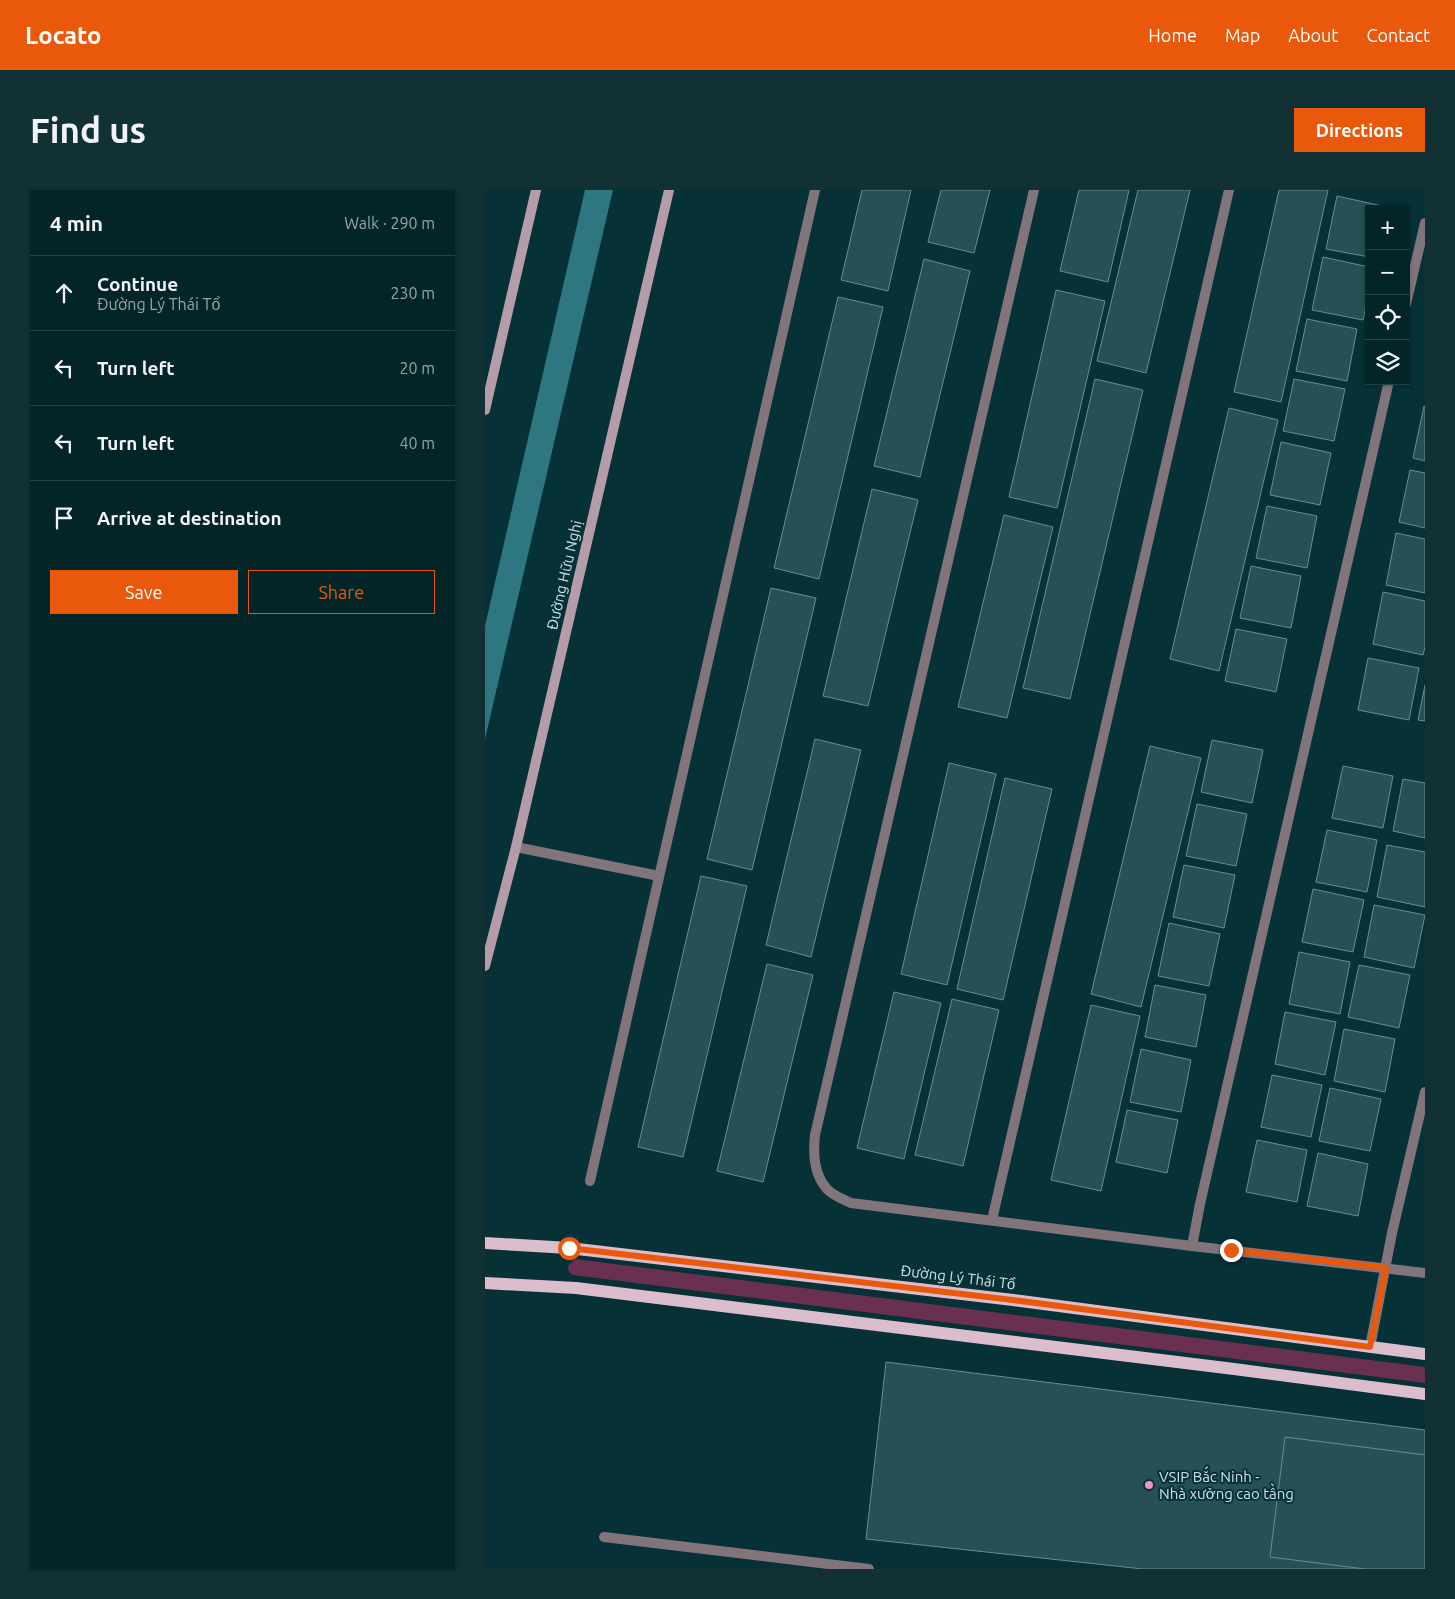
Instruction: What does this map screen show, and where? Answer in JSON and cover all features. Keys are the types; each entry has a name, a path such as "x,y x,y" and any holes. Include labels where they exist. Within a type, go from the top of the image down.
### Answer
{"main road":[{"path":"485,410 536,190"},
{"name":"Đường Hữu Nghị","path":"485,966 516,848 669,190"},
{"name":"Đường Lý Thái Tổ","path":"485,1243 569,1248 993,1297 1425,1354"},
{"path":"485,1283 576,1288 1425,1394"}],"street":[{"path":"590,1181 815,190"},
{"path":"1034,190 815,1136 813,1148 819,1176 826,1188 851,1203 1425,1273"},
{"path":"992,1220 1229,190"},
{"path":"1408,295 1425,223"},
{"path":"1192,1246 1199,1204 1388,385"},
{"path":"516,848 659,876"},
{"path":"1370,1347 1425,1092"},
{"path":"604,1537 810,1565 869,1569"}],"shaded area":[{"path":"575,1259 1425,1367 1425,1383 573,1275 569,1272 568,1266"}],"water":[{"path":"585,190 613,190 485,739 485,626"}],"building":[{"path":"862,190 911,190 888,291 841,280"},
{"path":"941,190 990,190 974,253 928,242"},
{"path":"1079,190 1129,190 1108,282 1060,271"},
{"path":"1138,190 1190,190 1146,373 1097,361"},
{"path":"1279,190 1328,190 1281,402 1234,392"},
{"path":"1337,196 1378,205 1365,205 1365,256 1326,249"},
{"path":"1323,257 1365,266 1365,310 1363,320 1312,310"},
{"path":"924,259 970,271 920,477 874,466"},
{"path":"1056,290 1105,301 1057,508 1009,497"},
{"path":"838,297 883,307 819,579 774,568"},
{"path":"1307,319 1357,329 1347,381 1296,371"},
{"path":"1095,379 1143,390 1070,699 1023,688"},
{"path":"1294,379 1345,389 1334,441 1283,431"},
{"path":"1425,407 1425,461 1413,458"},
{"path":"1229,408 1278,420 1219,671 1170,659"},
{"path":"1281,442 1331,453 1320,505 1270,495"},
{"path":"1410,470 1425,473 1425,528 1399,522"},
{"path":"872,489 918,500 868,706 823,696"},
{"path":"1267,506 1317,516 1307,568 1256,558"},
{"path":"1004,515 1053,527 1007,718 958,707"},
{"path":"1396,533 1425,539 1425,593 1386,585"},
{"path":"1251,566 1301,576 1291,628 1240,618"},
{"path":"771,588 816,598 752,870 707,859"},
{"path":"1383,592 1425,601 1425,647 1423,655 1373,644"},
{"path":"1236,629 1287,639 1276,692 1225,681"},
{"path":"1368,658 1419,668 1409,720 1358,710"},
{"path":"1425,685 1425,721 1418,720"},
{"path":"815,739 861,750 811,957 766,945"},
{"path":"1212,740 1263,750 1252,803 1201,792"},
{"path":"1150,746 1201,758 1141,1007 1091,994"},
{"path":"949,763 996,774 947,985 901,974"},
{"path":"1343,766 1393,776 1383,828 1332,818"},
{"path":"1005,778 1052,789 1003,1000 957,989"},
{"path":"1403,779 1425,783 1425,838 1393,831"},
{"path":"1197,804 1247,814 1236,866 1186,856"},
{"path":"1327,830 1377,840 1367,892 1316,882"},
{"path":"1387,845 1425,852 1425,907 1377,897"},
{"path":"1184,865 1235,875 1224,928 1173,917"},
{"path":"701,876 747,886 683,1157 638,1147"},
{"path":"1313,889 1364,900 1353,952 1302,942"},
{"path":"1374,905 1425,915 1414,968 1364,957"},
{"path":"1169,923 1220,934 1209,986 1158,976"},
{"path":"1299,952 1350,962 1340,1014 1289,1004"},
{"path":"767,964 813,975 763,1182 717,1171"},
{"path":"1359,965 1410,975 1399,1028 1348,1017"},
{"path":"1155,985 1206,995 1196,1047 1145,1037"},
{"path":"894,992 941,1003 904,1159 857,1148"},
{"path":"952,999 999,1010 963,1166 915,1155"},
{"path":"1091,1005 1140,1016 1101,1191 1051,1180"},
{"path":"1285,1012 1336,1022 1325,1075 1275,1064"},
{"path":"1344,1029 1395,1039 1385,1092 1334,1081"},
{"path":"1141,1049 1191,1060 1181,1112 1130,1102"},
{"path":"1272,1075 1322,1085 1311,1137 1261,1127"},
{"path":"1330,1088 1381,1099 1370,1151 1319,1141"},
{"path":"1127,1110 1178,1120 1167,1173 1116,1162"},
{"path":"1257,1140 1307,1150 1297,1202 1246,1192"},
{"path":"1318,1153 1368,1164 1358,1216 1307,1206"},
{"name":"VSIP Bắc Ninh - Nhà xưởng cao tầng","path":"886,1362 1425,1430 1425,1569 1143,1569 866,1539"},
{"path":"1285,1437 1425,1455 1425,1569 1365,1569 1270,1557"}],"place":[{"name":"VSIP Bắc Ninh - Nhà xưởng cao tầng","path":"1149,1485"}],"route":[{"path":"569,1248 1013,1300 1370,1347 1386,1268 1231,1250"}]}
